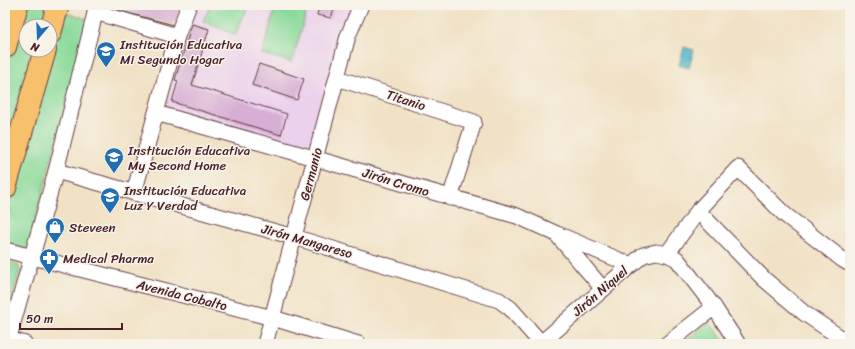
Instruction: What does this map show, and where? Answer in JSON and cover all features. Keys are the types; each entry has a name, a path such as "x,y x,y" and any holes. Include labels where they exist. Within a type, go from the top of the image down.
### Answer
{"main road":[{"path":"5,47 17,5"},
{"path":"54,18 58,5"},
{"path":"5,188 43,58"}],"street":[{"path":"134,194 177,36 189,5"},
{"name":"Germanio","path":"265,344 348,36 362,5"},
{"path":"25,344 7,342 56,171 96,9 177,36"},
{"name":"Titanio","path":"337,78 474,122 450,198"},
{"name":"Jirón Cromo","path":"156,113 517,216 631,265"},
{"path":"738,344 714,307 677,258 667,254 698,212 738,168 784,214 850,264"},
{"name":"Jirón Mangareso","path":"56,171 134,194 294,237 499,300 510,308 540,344"},
{"path":"698,212 764,279 804,313 850,344"},
{"path":"557,234 603,288"},
{"name":"Avenida Cobalto","path":"5,250 273,318 358,344"},
{"name":"Jirón Niquel","path":"540,344 643,255 656,252 667,254"},
{"path":"667,344 714,307"}],"shaded area":[{"path":"198,5 355,5 330,68 308,154 169,110 167,105 173,79"}],"green space":[{"path":"21,5 51,5 47,18 18,18 18,58 37,58 5,168 5,60"},
{"path":"211,5 249,5 235,35 203,21"},
{"path":"276,5 291,5 307,10 292,62 262,54"},
{"path":"63,12 88,19 29,245 25,249 5,244 5,213 50,58 58,58 58,29"},
{"path":"5,260 18,265 20,270 5,325"},
{"path":"709,322 727,344 682,344"}],"water":[{"path":"684,47 694,50 689,68 679,65"}],"building":[{"path":"110,5 182,5 174,25 109,8"},
{"path":"319,5 342,5 341,8 335,6 331,18 317,15"},
{"path":"192,24 209,29 192,85 287,114 281,135 172,102 178,81 175,80"},
{"path":"259,64 304,79 297,100 252,85"}],"place":[{"name":"Institución Educativa Mi Segundo Hogar","path":"106,68"},
{"name":"Institución Educativa My Second Home","path":"114,174"},
{"name":"Institución Educativa Luz Y Verdad","path":"110,214"},
{"name":"Steveen","path":"55,244"},
{"name":"Medical Pharma","path":"49,275"}]}
